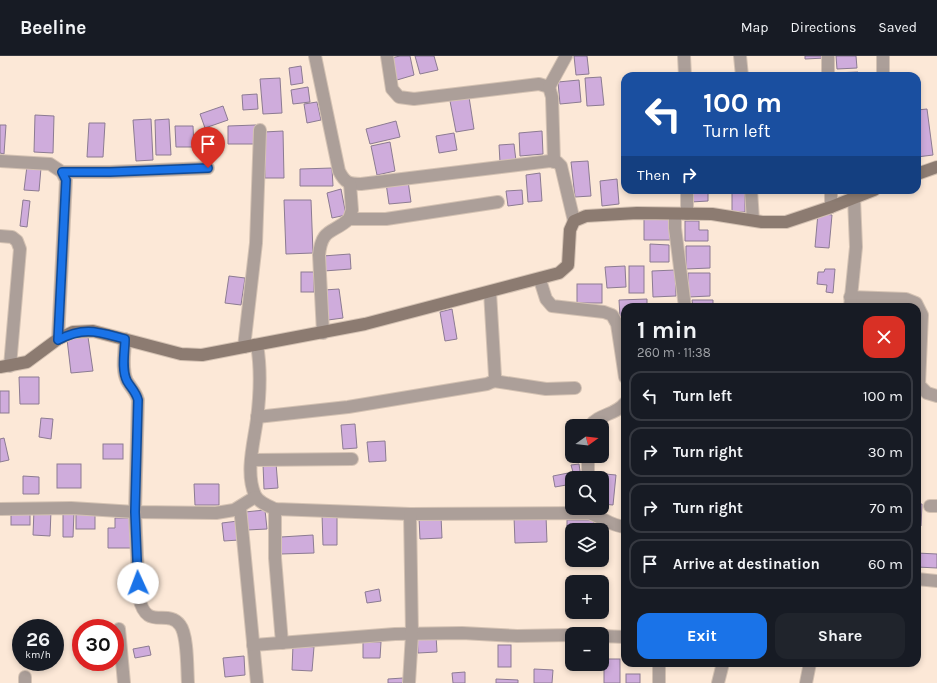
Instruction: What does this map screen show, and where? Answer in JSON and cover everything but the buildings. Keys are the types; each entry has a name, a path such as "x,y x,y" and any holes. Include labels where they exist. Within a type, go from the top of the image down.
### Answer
{"street":[{"path":"0,236 12,237 17,241 20,249 5,366 27,362 58,340 73,332 93,331 182,354 202,355 323,333 540,280 559,273 568,265 570,230 574,221 561,166 554,162 350,184 343,180 315,56"},
{"path":"387,56 392,89 399,98 414,99 539,84 549,87"},
{"path":"554,162 552,97 549,87 566,56"},
{"path":"684,56 685,72"},
{"path":"740,56 742,72"},
{"path":"828,56 828,72"},
{"path":"883,56 883,72"},
{"path":"260,130 256,243 250,346 259,368 258,417 252,460 252,484 256,497 264,505 275,509 410,514 565,511"},
{"path":"0,161 50,164 62,172 66,180 58,340"},
{"path":"921,173 937,167"},
{"path":"62,172 110,172 208,168"},
{"path":"349,219 352,210 350,184"},
{"path":"684,303 675,228 681,214 686,194"},
{"path":"751,194 753,220"},
{"path":"831,194 831,207"},
{"path":"574,221 586,216 637,213 712,214 768,222 786,222 864,194"},
{"path":"854,198 856,247 850,302 906,299 916,303"},
{"path":"323,333 319,255 320,242 324,236 349,219 386,219 498,202"},
{"path":"540,280 546,299 552,306 604,312 612,315 617,324 621,338"},
{"path":"490,292 495,376 494,381"},
{"path":"921,313 921,338"},
{"path":"125,339 124,369 127,381 135,391 138,400 135,512 139,597 141,609 150,617 173,620 180,625 184,634 188,683"},
{"path":"258,417 348,407 487,384 494,381 546,389 575,388"},
{"path":"921,387 926,393 937,396"},
{"path":"597,419 621,408"},
{"path":"252,460 352,459"},
{"path":"0,509 71,508 135,512 216,513 226,512 240,507 256,497"},
{"path":"240,507 257,683"},
{"path":"275,509 275,558 282,643"},
{"path":"409,683 412,634 410,514"},
{"path":"595,515 610,524 621,527"},
{"path":"921,579 937,581"},
{"path":"253,645 412,634 462,633 520,636 565,635"},
{"path":"609,636 621,637"},
{"path":"659,667 659,683"},
{"path":"718,683 722,667"},
{"path":"806,683 809,667"},
{"path":"123,671 124,683"}],"route":[{"path":"138,583 135,512 138,400 135,391 127,381 124,369 125,339 93,331 73,332 58,340 66,180 62,172 110,172 208,168"}]}
